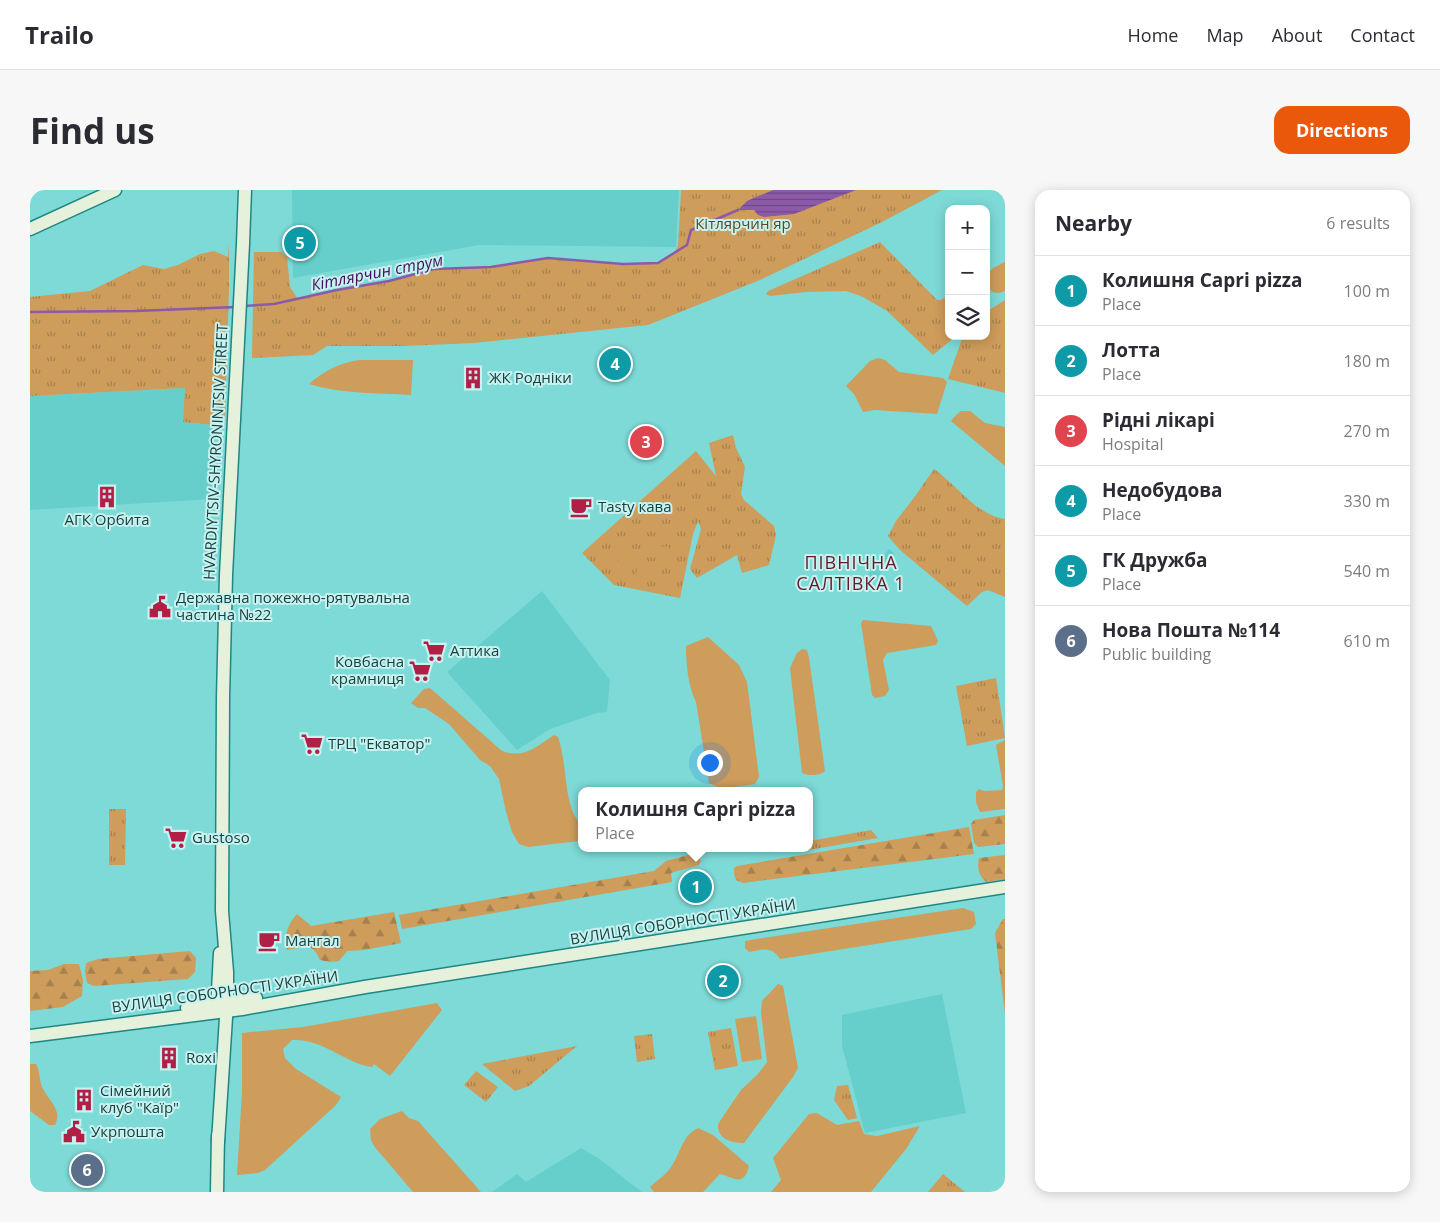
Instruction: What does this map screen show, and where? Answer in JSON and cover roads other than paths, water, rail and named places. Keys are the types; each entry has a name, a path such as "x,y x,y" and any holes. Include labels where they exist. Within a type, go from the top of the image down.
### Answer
{"street":[{"path":"30,229 115,190"},
{"name":"HVARDIYTSIV-SHYRONINTSIV STREET","path":"217,1192 222,1007 218,972 222,926 226,575 245,190"},
{"name":"ВУЛИЦЯ СОБОРНОСТІ УКРАЇНИ","path":"30,1036 366,987 1005,887"}],"waterway":[{"name":"Кітлярчин струм","path":"244,306 274,304 389,281 434,269 491,267 548,258 623,264 658,263 687,245 691,230 738,210"},
{"name":"Кітлярчин струм","path":"30,312 135,311 236,307"}],"place":[{"name":"ГК Дружба","path":"300,243"},
{"name":"Недобудова","path":"615,364"},
{"name":"ЖК Родніки","path":"473,378"},
{"name":"Рідні лікарі","path":"646,442"},
{"name":"АГК Орбита","path":"107,497"},
{"name":"Tasty кава","path":"581,507"},
{"name":"Державна пожежно-рятувальна частина №22","path":"160,607"},
{"name":"Аттика","path":"434,651"},
{"name":"Ковбасна крамниця","path":"420,671"},
{"name":"ТРЦ \"Екватор\"","path":"312,744"},
{"name":"Gustoso","path":"176,838"},
{"name":"Колишня Capri pizza","path":"696,887"},
{"name":"Мангал","path":"269,941"},
{"name":"Лотта","path":"723,981"},
{"name":"Roxi","path":"169,1058"},
{"name":"Сімейний клуб \"Каїр\"","path":"84,1100"},
{"name":"Укрпошта","path":"74,1132"},
{"name":"Нова Пошта №114","path":"87,1170"}],"district":[{"name":"ПІВНІЧНА САЛТІВКА 1","path":"851,573"}],"park label":[{"name":"Кітлярчин яр","path":"743,224"}]}
